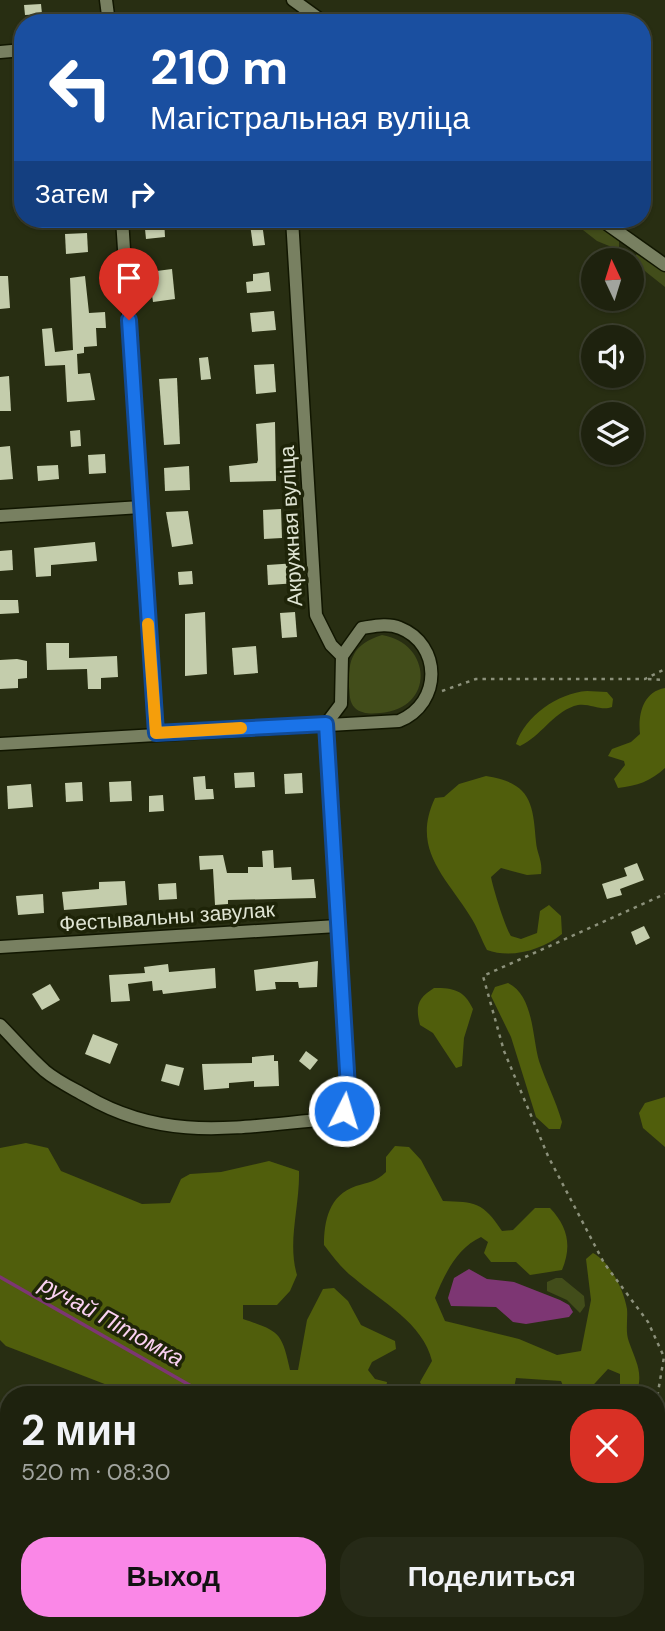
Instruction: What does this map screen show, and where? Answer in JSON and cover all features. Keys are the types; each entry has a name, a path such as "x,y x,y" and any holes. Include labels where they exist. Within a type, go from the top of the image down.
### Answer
{"street":[{"path":"293,0 312,14"},
{"path":"123,228 156,733"},
{"name":"Акружная вуліца","path":"293,228 316,615 331,645 342,656"},
{"path":"613,228 665,265"},
{"path":"0,516 141,507"},
{"path":"0,744 156,733 326,724 399,721 416,714 430,696 432,673 427,656 413,635 399,627 380,625 362,628 342,656 341,704 326,724 348,1088 344,1111 331,1119 196,1129 156,1126 120,1114 63,1083 46,1071 0,1025"},
{"name":"Фестывальны завулак","path":"0,947 337,926"}],"path":[{"path":"645,679 665,669"},
{"path":"430,696 476,679 665,680"},
{"path":"660,1386 664,1357 648,1322 604,1263 548,1156 504,1051 482,976 665,894"}],"green space":[{"path":"580,228 602,228 619,239 619,248 597,241"},
{"path":"644,258 665,272 665,287 644,270"},
{"path":"382,635 399,640 411,650 418,662 421,676 418,689 411,700 398,709 380,713 363,712 355,708 350,698 351,661 364,643"},
{"path":"665,688 665,768 643,782 618,788 614,779 625,765 624,761 608,756 612,749 631,742 640,734 641,713 646,700 657,690"},
{"path":"587,691 607,692 613,699 612,707 574,706 559,714 527,742 520,746 516,744 527,724 544,708 565,696"},
{"path":"486,776 512,784 527,797 531,806 541,865 541,874 527,875 501,868 491,877 511,936 521,939 537,933 540,911 549,905 561,916 562,934 545,945 516,953 487,950 472,920 434,861 429,847 427,832 435,798 444,797 459,784"},
{"path":"508,983 523,997 531,1018 539,1061 562,1122 560,1129 549,1129 536,1117 511,1037 491,996 495,987"},
{"path":"434,988 458,991 473,1009 464,1038 462,1066 456,1068 433,1033 420,1025 419,1003 424,995"},
{"path":"665,1097 665,1147 643,1128 639,1113 645,1103"},
{"path":"26,1143 48,1148 61,1171 142,1204 170,1203 181,1179 190,1174 221,1172 269,1161 299,1171 293,1250 297,1275 290,1291 277,1305 243,1305 243,1319 272,1330 281,1340 290,1370 298,1370 307,1320 323,1289 334,1288 348,1301 361,1325 395,1341 396,1349 372,1362 368,1370 375,1379 387,1382 386,1386 110,1386 6,1346 0,1340 0,1148"},
{"path":"395,1146 409,1147 421,1160 443,1201 477,1205 489,1214 502,1231 513,1230 535,1208 550,1208 564,1230 567,1253 562,1270 530,1275 516,1262 491,1262 484,1253 488,1242 481,1237 465,1248 452,1263 435,1298 445,1321 519,1339 557,1355 581,1351 591,1300 586,1259 593,1253 610,1270 625,1302 628,1338 639,1374 638,1386 620,1386 620,1374 608,1369 592,1386 563,1386 561,1381 516,1378 514,1386 422,1386 420,1382 432,1361 420,1335 400,1314 346,1271 324,1245 327,1218 334,1202 347,1190 376,1180 386,1172 386,1157"},
{"path":"562,1278 584,1296 585,1306 580,1313 567,1300 547,1291 547,1282"}],"shaded area":[{"path":"469,1269 487,1279 514,1282 560,1300 569,1305 573,1312 569,1317 526,1324 513,1322 496,1307 451,1306 448,1298 454,1278"}],"building":[{"path":"41,4 42,14 25,14 24,5"},
{"path":"145,228 164,228 165,237 146,239"},
{"path":"251,228 263,228 265,245 253,246"},
{"path":"87,233 88,252 66,254 65,234"},
{"path":"172,269 175,299 153,302 149,272"},
{"path":"269,272 271,291 247,293 246,282 253,281 253,274"},
{"path":"0,276 8,276 10,308 0,309"},
{"path":"85,276 89,313 105,312 106,328 96,328 97,346 84,347 84,353 77,354 78,374 90,373 95,400 67,402 65,365 45,366 42,329 52,328 55,352 73,350 70,278"},
{"path":"274,311 276,330 252,332 250,313"},
{"path":"208,357 211,379 201,380 199,358"},
{"path":"274,364 276,392 256,394 254,365"},
{"path":"9,376 11,411 0,411 0,377"},
{"path":"177,378 180,444 164,445 159,379"},
{"path":"275,422 276,481 230,482 229,466 257,463 256,424"},
{"path":"80,430 81,446 71,447 70,431"},
{"path":"10,446 13,479 0,480 0,447"},
{"path":"105,454 106,473 89,474 88,455"},
{"path":"58,465 59,479 38,481 37,466"},
{"path":"189,466 190,490 165,491 164,468"},
{"path":"281,509 282,538 264,539 263,510"},
{"path":"188,511 193,544 172,547 166,512"},
{"path":"95,542 97,561 51,565 51,576 36,577 34,548"},
{"path":"12,550 13,570 0,571 0,551"},
{"path":"297,563 298,583 268,585 267,565"},
{"path":"192,571 193,584 179,585 178,572"},
{"path":"0,600 18,600 19,613 0,614"},
{"path":"205,612 207,674 185,676 185,614"},
{"path":"295,612 297,637 282,638 280,613"},
{"path":"46,643 69,643 69,658 117,656 118,677 101,678 101,689 88,689 87,669 47,670"},
{"path":"256,646 258,673 234,675 232,648"},
{"path":"0,660 27,661 27,678 18,679 18,688 0,689"},
{"path":"254,772 255,787 235,788 234,773"},
{"path":"302,773 303,793 285,794 284,774"},
{"path":"205,776 206,789 213,789 214,799 195,800 193,777"},
{"path":"131,781 132,801 110,802 109,782"},
{"path":"82,782 83,801 66,802 65,783"},
{"path":"31,784 33,807 8,809 7,786"},
{"path":"163,795 164,811 149,812 149,796"},
{"path":"273,850 274,868 291,867 292,880 314,879 316,898 228,900 228,904 215,905 213,869 200,870 199,856 223,855 227,873 248,873 248,867 263,867 262,851"},
{"path":"637,863 644,880 620,889 622,895 607,899 602,884 627,876 624,868"},
{"path":"125,881 127,905 64,910 62,892 99,889 99,882"},
{"path":"176,883 177,899 159,900 158,884"},
{"path":"43,894 44,913 18,915 16,896"},
{"path":"644,926 650,938 636,945 631,932"},
{"path":"318,961 317,987 299,988 298,982 275,982 276,989 256,991 254,970"},
{"path":"168,964 169,972 215,968 216,988 163,994 162,990 153,991 152,981 128,984 130,1001 111,1002 109,975 145,973 144,967"},
{"path":"50,984 60,1000 42,1010 32,994"},
{"path":"93,1034 118,1044 110,1064 85,1054"},
{"path":"306,1051 318,1060 310,1070 299,1061"},
{"path":"274,1055 274,1061 278,1061 279,1086 254,1087 254,1081 229,1083 229,1088 204,1090 202,1064 252,1063 252,1057"},
{"path":"166,1064 184,1068 179,1086 161,1081"}],"waterway":[{"name":"ручай Пітомка","path":"0,1277 191,1386"}],"slow traffic":[{"path":"148,624 156,733 241,728"}],"route":[{"path":"129,320 156,733 326,724 348,1088 344,1111"}]}
